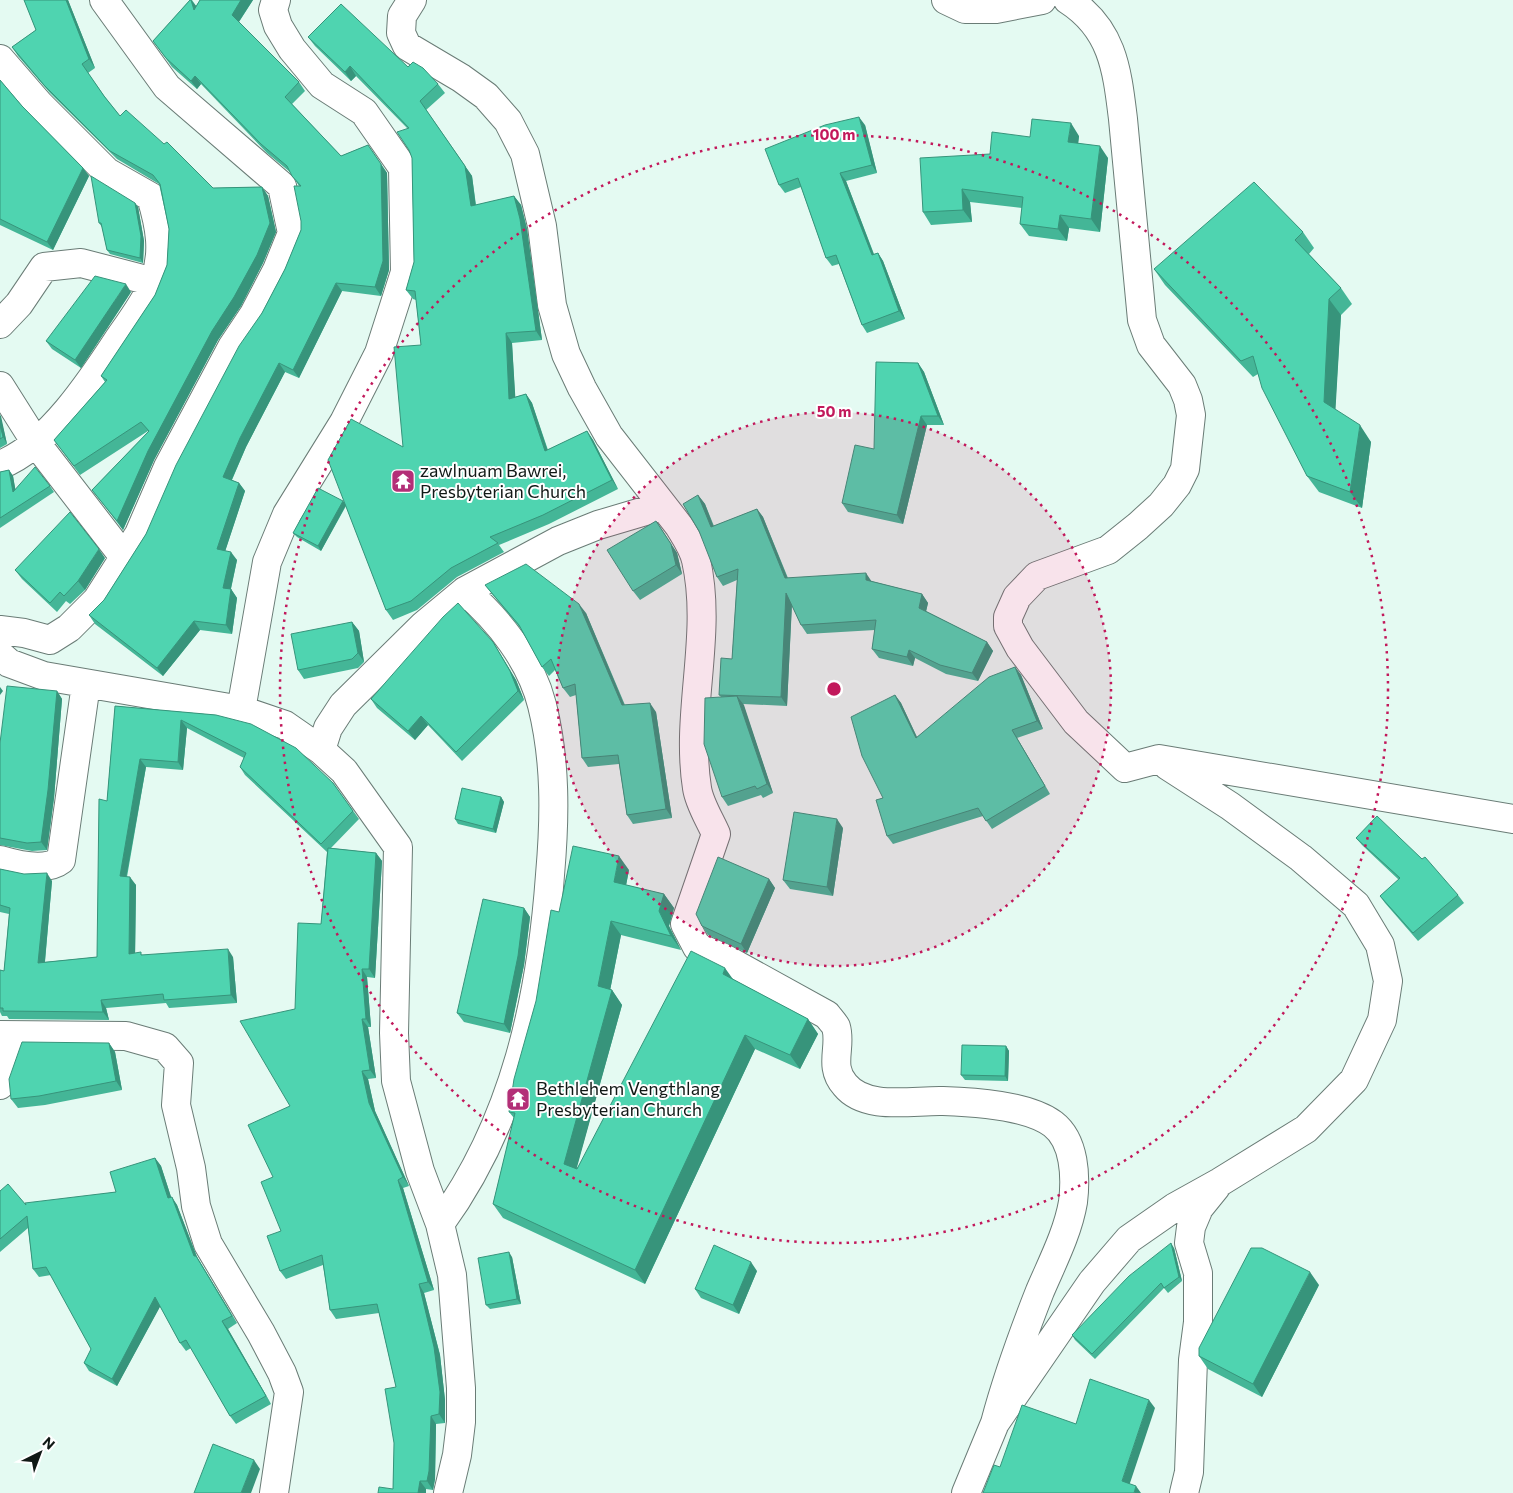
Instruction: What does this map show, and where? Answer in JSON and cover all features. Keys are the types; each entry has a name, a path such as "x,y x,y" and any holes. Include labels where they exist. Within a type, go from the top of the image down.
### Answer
{"street":[{"path":"0,630 24,633 50,640 69,628 97,600 139,534 168,467 218,372 259,305 292,232 282,186 167,88 104,0"},
{"path":"241,710 267,562 287,514 344,422 379,353 405,272 403,168 364,112 322,86 292,49 278,26 273,10 276,0"},
{"path":"412,0 402,16 401,32 408,46 486,96 508,121 525,154 542,226 552,305 566,354 582,388 609,436 688,540 696,559 702,624 696,691 697,790 716,834 685,924 697,947 722,957 827,1015 836,1027 836,1071 845,1085 856,1096 875,1100 979,1104 1018,1110 1054,1125 1065,1139 1071,1154 1074,1178 1073,1203 1062,1238 1017,1354 995,1423 966,1493"},
{"path":"946,0 965,9 996,9 1042,0"},
{"path":"1068,0 1082,9 1102,30 1110,50 1124,119 1144,331 1151,345 1173,372 1185,392 1191,415 1189,451 1181,477 1161,506 1108,550 1037,576 1010,608 1008,626 1020,648 1076,722 1125,768 1159,759 1513,819"},
{"path":"0,59 39,104 106,172 151,197 160,225 161,247 154,282 133,319 83,394 36,443 8,462 0,465"},
{"path":"0,324 19,304 44,267 80,263 154,282"},
{"path":"0,386 36,443 124,558"},
{"path":"321,750 328,728 343,705 424,625 465,591 558,541 598,525 662,506"},
{"path":"440,1224 462,1194 496,1128 525,1036 541,972 555,814 549,744 542,704 527,667 508,636 480,604 465,591"},
{"path":"0,655 8,662 44,676 241,710 285,725 321,750 344,771 398,847 394,1033 396,1081 420,1171 440,1224 452,1275 461,1388 459,1438 448,1493"},
{"path":"0,860 45,867 55,865 61,860 86,684"},
{"path":"995,1423 1092,1282 1129,1239 1175,1206 1220,1182 1306,1129 1354,1080 1382,1020 1388,981 1380,944 1356,905 1293,852 1230,806 1159,759"},
{"path":"0,1085 8,1036 126,1036 165,1047 179,1063 176,1105 192,1168 196,1206 208,1244 261,1333 282,1373 289,1392 274,1493"},
{"path":"1184,1493 1189,1472 1193,1360 1198,1322 1198,1273 1189,1243 1190,1227 1200,1208 1220,1182"}],"building":[{"path":"24,0 66,0 89,59 82,64 120,116 126,110 164,144 167,142 213,188 262,187 270,223 257,255 234,297 212,331 148,451 117,521 92,490 149,431 141,422 74,466 54,440 107,380 101,376 155,295 167,265 169,229 160,184 153,175 110,151 44,85 12,47 36,30"},
{"path":"190,0 194,10 200,0 241,0 232,15 299,82 285,97 341,156 368,145 381,164 383,261 375,287 336,283 293,370 279,363 240,438 223,477 239,483 217,549 231,552 223,588 231,589 226,625 194,621 157,668 89,615 104,600 146,534 176,465 239,346 262,313 285,269 301,230 294,186 301,186 292,176 287,166 261,144 195,76 191,81 166,58 153,41"},
{"path":"341,4 408,67 413,62 423,68 438,84 420,101 465,166 471,206 514,196 520,219 536,331 506,333 509,399 526,394 545,451 587,431 612,480 543,515 490,537 498,543 451,568 411,601 386,610 328,460 351,419 403,447 394,347 421,345 415,291 406,290 414,262 412,158 397,132 409,128 350,66 345,72 308,37"},
{"path":"0,80 22,106 83,168 47,242 0,219"},
{"path":"859,117 872,165 840,173 872,255 878,253 899,311 862,325 836,255 826,258 798,178 779,185 765,149 825,125"},
{"path":"1032,119 1071,123 1068,142 1100,146 1091,219 1060,215 1058,229 1020,224 1023,197 962,189 963,210 923,212 920,158 990,154 992,132 1030,137"},
{"path":"91,176 135,203 141,236 140,258 107,250 101,223 99,223"},
{"path":"1254,182 1303,232 1295,240 1341,288 1329,299 1324,402 1360,425 1350,492 1307,476 1262,388 1253,356 1241,361 1154,269"},
{"path":"95,276 126,284 75,360 46,341"},
{"path":"876,362 918,363 938,416 921,416 897,515 842,503 855,445 874,449"},
{"path":"0,425 3,437 0,439"},
{"path":"35,467 50,486 0,518 0,472 9,470 13,492"},
{"path":"318,488 343,501 318,546 293,533"},
{"path":"698,495 711,527 757,509 785,578 866,573 866,580 922,594 919,608 987,642 972,673 940,665 909,650 907,657 872,649 876,620 801,625 786,593 781,697 719,695 721,658 732,659 738,569 717,577 699,531 683,504"},
{"path":"70,512 99,549 78,581 64,596 60,592 50,603 15,570"},
{"path":"656,521 671,544 676,565 633,591 607,550"},
{"path":"526,564 579,604 622,705 650,703 666,809 627,815 618,755 582,758 575,684 563,688 551,659 542,667 519,625 485,585"},
{"path":"458,603 493,642 510,671 518,691 456,752 421,716 408,731 371,699 443,617"},
{"path":"352,622 358,653 352,659 298,670 291,634"},
{"path":"1015,667 1037,721 1012,730 1045,786 986,821 978,808 887,836 876,800 883,798 862,756 851,717 895,695 916,738 989,677"},
{"path":"7,686 57,691 41,842 27,843 0,838 0,743"},
{"path":"737,696 767,784 757,789 755,786 722,797 704,744 705,698"},
{"path":"115,706 216,715 251,724 296,748 333,783 353,811 321,844 240,767 246,753 181,720 178,762 140,759 120,876 130,877 129,954 141,952 141,955 228,949 231,995 164,1000 163,994 101,1000 103,1012 3,1011 3,1008 0,1008 0,970 4,971 10,908 0,905 0,869 24,874 47,873 38,963 97,957 99,799 107,801"},
{"path":"462,788 501,797 493,829 455,819"},
{"path":"794,812 837,819 827,887 783,880"},
{"path":"1377,816 1422,859 1425,857 1458,895 1413,933 1380,896 1400,878 1356,838"},
{"path":"573,846 619,856 614,882 664,894 659,911 671,936 611,921 598,986 612,990 564,1164 577,1169 691,951 725,968 723,974 808,1019 790,1055 745,1035 635,1270 493,1204 515,1113 509,1112 514,1079 536,1001 551,910 559,912"},
{"path":"328,848 376,853 369,969 362,969 366,1019 362,1019 370,1070 362,1071 369,1103 403,1177 398,1180 428,1282 419,1284 434,1347 440,1392 439,1414 431,1416 427,1481 420,1481 418,1493 378,1493 379,1487 393,1489 394,1443 385,1389 396,1387 377,1304 330,1310 322,1255 280,1271 267,1236 281,1231 261,1182 273,1177 248,1125 290,1106 240,1021 295,1009 298,923 321,924"},
{"path":"718,857 769,879 741,944 702,926 696,914"},
{"path":"483,899 524,908 518,956 504,1024 457,1013"},
{"path":"22,1042 109,1043 116,1081 39,1096 11,1099 9,1079"},
{"path":"962,1045 1006,1046 1005,1076 961,1075"},
{"path":"155,1158 168,1198 172,1197 194,1256 196,1256 232,1316 222,1321 266,1396 230,1416 186,1340 180,1343 155,1297 112,1379 84,1363 91,1349 46,1267 33,1269 27,1216 0,1239 0,1191 8,1184 26,1205 25,1203 116,1192 110,1172"},
{"path":"1171,1243 1179,1277 1164,1288 1161,1283 1092,1354 1072,1335 1129,1276"},
{"path":"714,1245 751,1262 733,1305 695,1289"},
{"path":"1251,1248 1262,1248 1310,1272 1253,1384 1199,1356 1199,1348"},
{"path":"509,1252 517,1299 486,1305 478,1258"},
{"path":"1090,1379 1149,1400 1122,1481 1136,1486 1134,1493 983,1493 994,1465 1000,1467 1022,1405 1076,1424"},
{"path":"213,1444 254,1460 241,1493 194,1493"}],"place":[{"name":"zawlnuam Bawrei, Presbyterian Church","path":"403,481"},
{"name":"Bethlehem Vengthlang Presbyterian Church","path":"518,1099"}]}
